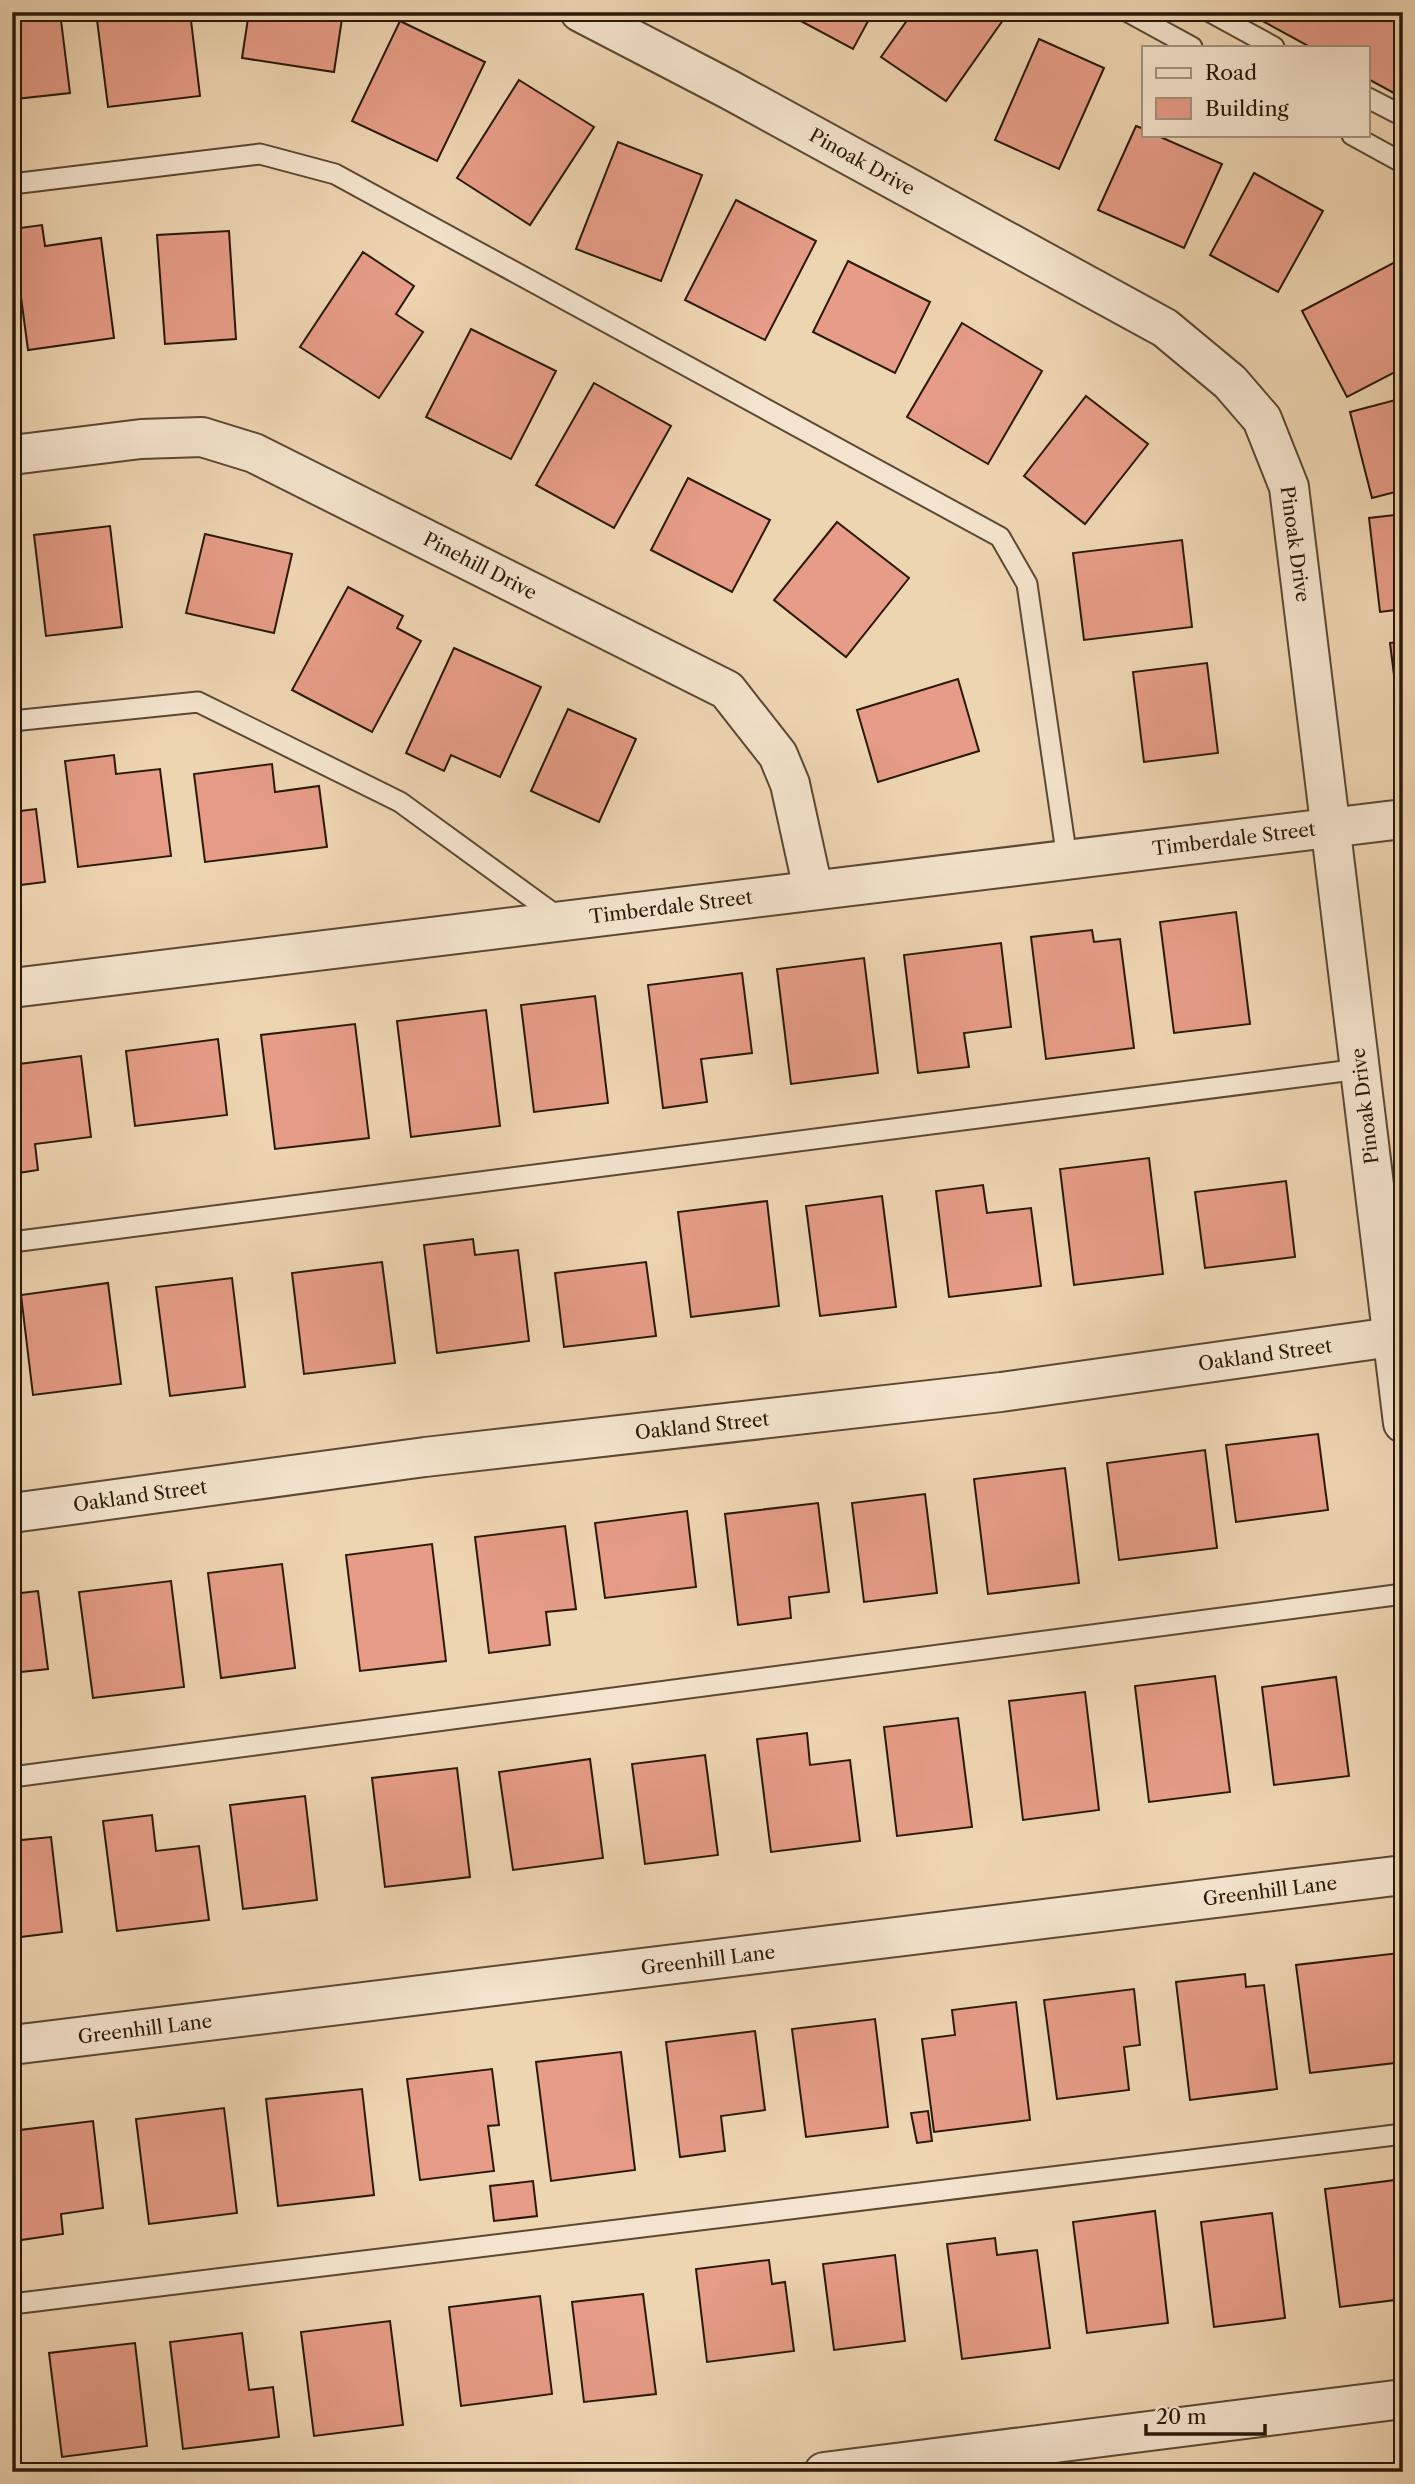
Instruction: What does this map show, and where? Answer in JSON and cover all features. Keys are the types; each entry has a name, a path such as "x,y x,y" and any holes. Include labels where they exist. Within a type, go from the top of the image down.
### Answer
{"street":[{"name":"Pinoak Drive","path":"580,12 742,97 1164,328 1230,382 1262,419 1289,486 1403,1423"},
{"name":"Pinehill Drive","path":"12,455 141,439 202,437 254,453 727,690 778,755 790,784 813,889"},
{"name":"Timberdale Street","path":"12,988 1403,819"},
{"name":"Oakland Street","path":"12,1513 425,1457 1001,1392 1392,1337"},
{"name":"Greenhill Lane","path":"12,2045 1403,1875"},
{"path":"824,2472 1403,2399"}],"lane":[{"path":"1128,12 1190,46"},
{"path":"1210,12 1271,46"},
{"path":"1370,99 1403,116"},
{"path":"1354,136 1403,163"},
{"path":"12,184 260,154 335,174 1000,537 1027,584 1067,859"},
{"path":"12,721 198,702 400,802 562,920"},
{"path":"12,1242 1360,1069"},
{"path":"12,1777 1403,1594"},
{"path":"12,2304 1403,2134"}],"building":[{"path":"12,12 60,12 70,93 16,99 20,126 12,127"},
{"path":"96,12 190,12 200,96 108,107"},
{"path":"249,12 343,12 334,72 242,58"},
{"path":"784,12 873,12 853,49"},
{"path":"913,12 1008,13 946,101 881,57"},
{"path":"1246,12 1403,12 1403,98 1370,80 1370,46 1308,46"},
{"path":"400,21 485,62 437,161 352,121"},
{"path":"1039,39 1104,68 1059,169 995,140"},
{"path":"519,80 594,127 530,225 457,178"},
{"path":"1136,126 1142,128 1142,136 1158,136 1222,164 1184,248 1098,210"},
{"path":"618,142 702,175 661,281 576,249"},
{"path":"1254,173 1323,211 1278,292 1210,255"},
{"path":"736,200 816,241 765,340 685,300"},
{"path":"42,225 45,246 101,238 114,338 28,350 12,229"},
{"path":"229,231 236,339 165,344 157,235"},
{"path":"363,252 414,286 396,314 423,332 379,398 300,347"},
{"path":"848,261 930,302 895,373 813,332"},
{"path":"1397,261 1403,272 1403,368 1347,397 1302,311"},
{"path":"962,323 1042,371 988,464 907,417"},
{"path":"471,329 556,371 511,459 426,417"},
{"path":"594,383 671,426 614,528 536,485"},
{"path":"1086,396 1148,444 1085,524 1024,476"},
{"path":"1403,398 1403,490 1372,498 1350,412"},
{"path":"688,478 770,520 732,592 651,550"},
{"path":"1403,514 1403,609 1380,612 1369,518"},
{"path":"837,522 909,578 846,657 774,600"},
{"path":"110,526 122,627 46,636 34,535"},
{"path":"205,534 292,554 274,633 186,613"},
{"path":"1182,540 1192,627 1084,640 1073,553"},
{"path":"348,587 403,616 397,628 421,641 372,732 292,690"},
{"path":"1403,641 1403,732 1401,732 1390,643"},
{"path":"454,648 541,687 500,777 451,755 444,771 406,753"},
{"path":"1207,663 1218,753 1144,762 1133,672"},
{"path":"958,679 979,751 878,782 857,710"},
{"path":"568,709 636,739 599,822 531,791"},
{"path":"114,755 116,774 160,769 171,856 78,867 65,761"},
{"path":"272,764 275,792 319,786 327,847 205,862 194,774"},
{"path":"36,809 45,882 12,886 12,812"},
{"path":"1236,912 1250,1024 1174,1033 1160,922"},
{"path":"1092,930 1094,942 1120,939 1134,1048 1046,1059 1031,937"},
{"path":"1001,943 1011,1027 964,1033 969,1067 918,1073 904,955"},
{"path":"864,958 878,1073 791,1084 777,969"},
{"path":"742,973 752,1053 701,1059 707,1102 663,1108 648,985"},
{"path":"595,996 608,1103 534,1112 521,1005"},
{"path":"486,1010 500,1126 411,1137 397,1021"},
{"path":"355,1024 369,1138 275,1149 261,1035"},
{"path":"218,1039 227,1115 135,1126 126,1051"},
{"path":"81,1056 91,1137 35,1144 38,1170 12,1174 12,1065"},
{"path":"1149,1158 1163,1274 1074,1285 1060,1169"},
{"path":"1286,1181 1295,1257 1205,1268 1195,1192"},
{"path":"983,1185 987,1213 1031,1208 1041,1286 949,1297 936,1191"},
{"path":"882,1196 896,1307 820,1316 806,1206"},
{"path":"767,1201 779,1306 691,1317 678,1212"},
{"path":"473,1239 475,1255 518,1250 529,1341 437,1353 424,1245"},
{"path":"382,1262 395,1363 304,1374 292,1273"},
{"path":"646,1262 656,1336 564,1347 555,1273"},
{"path":"232,1278 245,1387 170,1396 156,1287"},
{"path":"108,1283 121,1384 33,1395 21,1295"},
{"path":"1318,1434 1328,1510 1236,1522 1226,1445"},
{"path":"1205,1450 1217,1548 1119,1560 1107,1463"},
{"path":"1065,1468 1079,1583 988,1594 974,1479"},
{"path":"925,1494 937,1593 864,1602 852,1503"},
{"path":"818,1503 829,1592 789,1597 791,1618 738,1625 725,1514"},
{"path":"687,1511 696,1587 605,1598 595,1523"},
{"path":"565,1526 576,1609 546,1612 550,1645 489,1653 475,1537"},
{"path":"432,1544 446,1661 360,1671 346,1555"},
{"path":"282,1564 295,1668 221,1678 208,1573"},
{"path":"171,1581 184,1687 93,1698 79,1592"},
{"path":"38,1591 48,1669 12,1673 12,1594"},
{"path":"1215,1676 1230,1792 1149,1802 1135,1686"},
{"path":"1336,1677 1349,1776 1274,1785 1262,1687"},
{"path":"1085,1692 1099,1810 1023,1820 1009,1701"},
{"path":"958,1718 972,1827 897,1836 884,1727"},
{"path":"807,1733 810,1765 850,1760 860,1841 771,1852 757,1739"},
{"path":"705,1755 718,1855 645,1864 632,1764"},
{"path":"590,1759 603,1858 513,1870 499,1772"},
{"path":"457,1768 470,1877 385,1887 372,1778"},
{"path":"305,1796 317,1900 243,1909 230,1805"},
{"path":"152,1815 156,1851 199,1846 209,1920 117,1931 103,1821"},
{"path":"51,1837 62,1932 12,1938 12,1841"},
{"path":"1399,1953 1403,1984 1403,2062 1310,2073 1296,1965"},
{"path":"1245,1974 1246,1987 1264,1985 1277,2089 1190,2100 1176,1982"},
{"path":"1134,1989 1140,2045 1124,2047 1129,2090 1057,2099 1044,2000"},
{"path":"1016,2002 1030,2120 934,2132 922,2039 955,2035 952,2010"},
{"path":"875,2019 888,2127 806,2137 792,2029"},
{"path":"755,2031 765,2110 721,2116 725,2151 680,2157 666,2042"},
{"path":"621,2052 635,2170 551,2181 536,2062"},
{"path":"492,2069 499,2125 488,2126 494,2171 420,2180 407,2079"},
{"path":"362,2089 374,2195 278,2206 266,2099"},
{"path":"224,2108 237,2213 149,2224 136,2119"},
{"path":"928,2111 932,2141 917,2143 911,2113"},
{"path":"93,2121 103,2208 61,2214 63,2234 14,2241 12,2131"},
{"path":"1403,2179 1403,2299 1340,2307 1325,2189"},
{"path":"533,2181 537,2216 494,2221 490,2186"},
{"path":"1155,2211 1168,2323 1087,2333 1073,2222"},
{"path":"1272,2213 1285,2318 1214,2327 1201,2222"},
{"path":"995,2238 997,2255 1037,2250 1050,2348 962,2359 947,2244"},
{"path":"895,2255 905,2341 834,2350 823,2264"},
{"path":"769,2260 772,2284 785,2282 794,2351 707,2362 696,2269"},
{"path":"643,2294 656,2394 584,2402 572,2302"},
{"path":"540,2296 552,2394 461,2406 449,2307"},
{"path":"390,2321 403,2425 314,2436 301,2332"},
{"path":"242,2333 249,2390 273,2387 279,2437 183,2449 170,2342"},
{"path":"135,2343 147,2446 62,2457 49,2353"}]}
